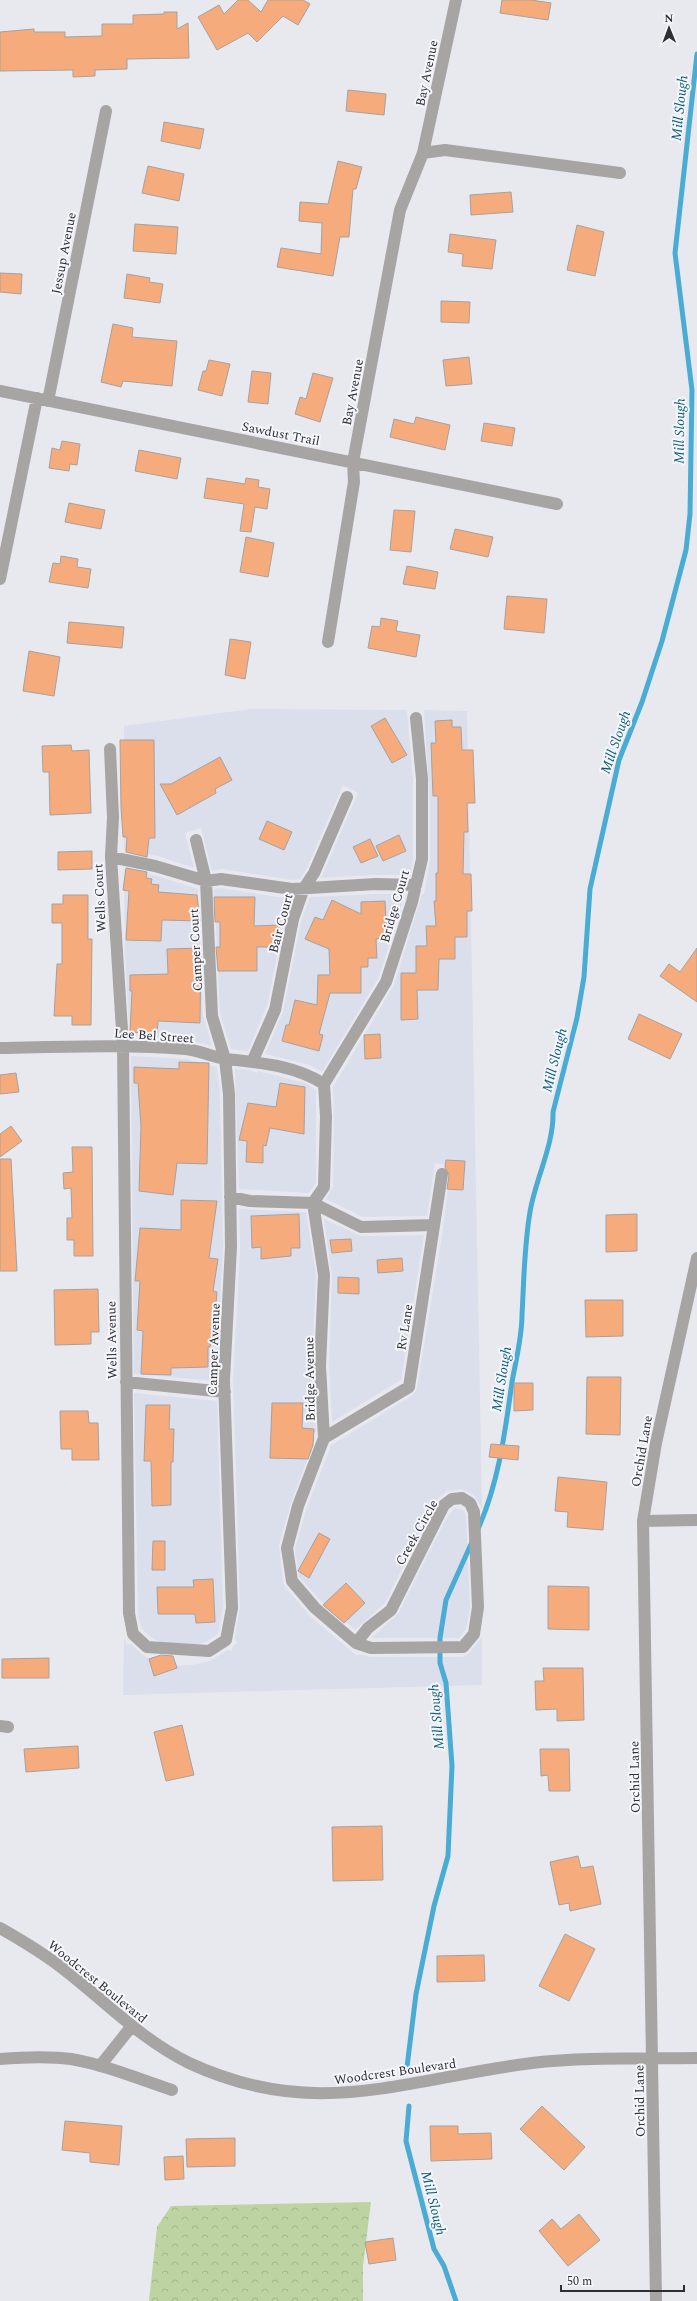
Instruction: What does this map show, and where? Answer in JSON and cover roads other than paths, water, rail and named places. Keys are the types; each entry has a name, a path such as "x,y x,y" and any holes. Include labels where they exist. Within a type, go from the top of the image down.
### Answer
{"street":[{"name":"Bay Avenue","path":"328,642 354,482 353,462 400,210 423,153 456,0"},
{"name":"Jessup Avenue","path":"0,579 42,399 106,111"},
{"path":"423,153 445,150 620,173"},
{"name":"Sawdust Trail","path":"0,391 557,504"},
{"name":"Bridge Court","path":"324,1084 386,982 416,885 422,859 422,803 416,718"},
{"name":"Wells Court","path":"110,749 113,817 111,857 123,1046"},
{"name":"Bair Court","path":"253,1060 275,1010 293,919 304,888 314,873 347,797"},
{"name":"Camper Court","path":"196,840 206,881 212,1016 225,1059"},
{"path":"111,857 155,866 206,881 221,879 292,889 376,884 416,885"},
{"name":"Lee Bel Street","path":"0,1048 123,1046 187,1049 225,1059 253,1060 308,1074 324,1084"},
{"name":"Wells Avenue","path":"123,1046 129,1613 133,1634 147,1647 209,1650 226,1640"},
{"name":"Camper Avenue","path":"225,1059 229,1094 231,1247 225,1392 232,1608 226,1640"},
{"path":"313,1203 324,1187 326,1117 324,1084"},
{"name":"Rv Lane","path":"324,1438 409,1387 442,1174"},
{"path":"230,1197 250,1201 313,1203 361,1227 434,1225"},
{"name":"Bridge Avenue","path":"313,1203 324,1275 320,1366 324,1438 298,1506 287,1548 292,1581 315,1608 356,1642"},
{"name":"Orchid Lane","path":"656,2301 643,1521 656,1443 697,1258"},
{"path":"126,1382 225,1392"},
{"name":"Creek Circle","path":"462,1498 470,1503 474,1512 478,1608 474,1634 462,1647 371,1648 356,1642 368,1628 391,1610 444,1505 452,1499 462,1498"},
{"path":"643,1521 697,1520"},
{"name":"Woodcrest Boulevard","path":"0,1928 31,1945 66,1971 131,2027 161,2048 217,2075 266,2089 305,2094 371,2091 499,2068 568,2060 697,2058"},
{"path":"100,2066 131,2027"},
{"path":"0,2058 41,2057 71,2059 100,2066 172,2090"}],"waterway":[{"name":"Mill Slough","path":"478,1529 491,1493 504,1438 521,1332 525,1251 530,1212 532,1200 551,1137 553,1112 577,1018 584,977 590,889 619,760 642,702 662,641 686,550 690,514 692,390 675,253 697,54"},
{"name":"Mill Slough","path":"407,2067 416,1994 434,1906 448,1856 452,1766 446,1683 440,1663 440,1638 446,1600 472,1542"},
{"name":"Mill Slough","path":"409,2106 406,2141 434,2249 444,2266 456,2301"}]}
